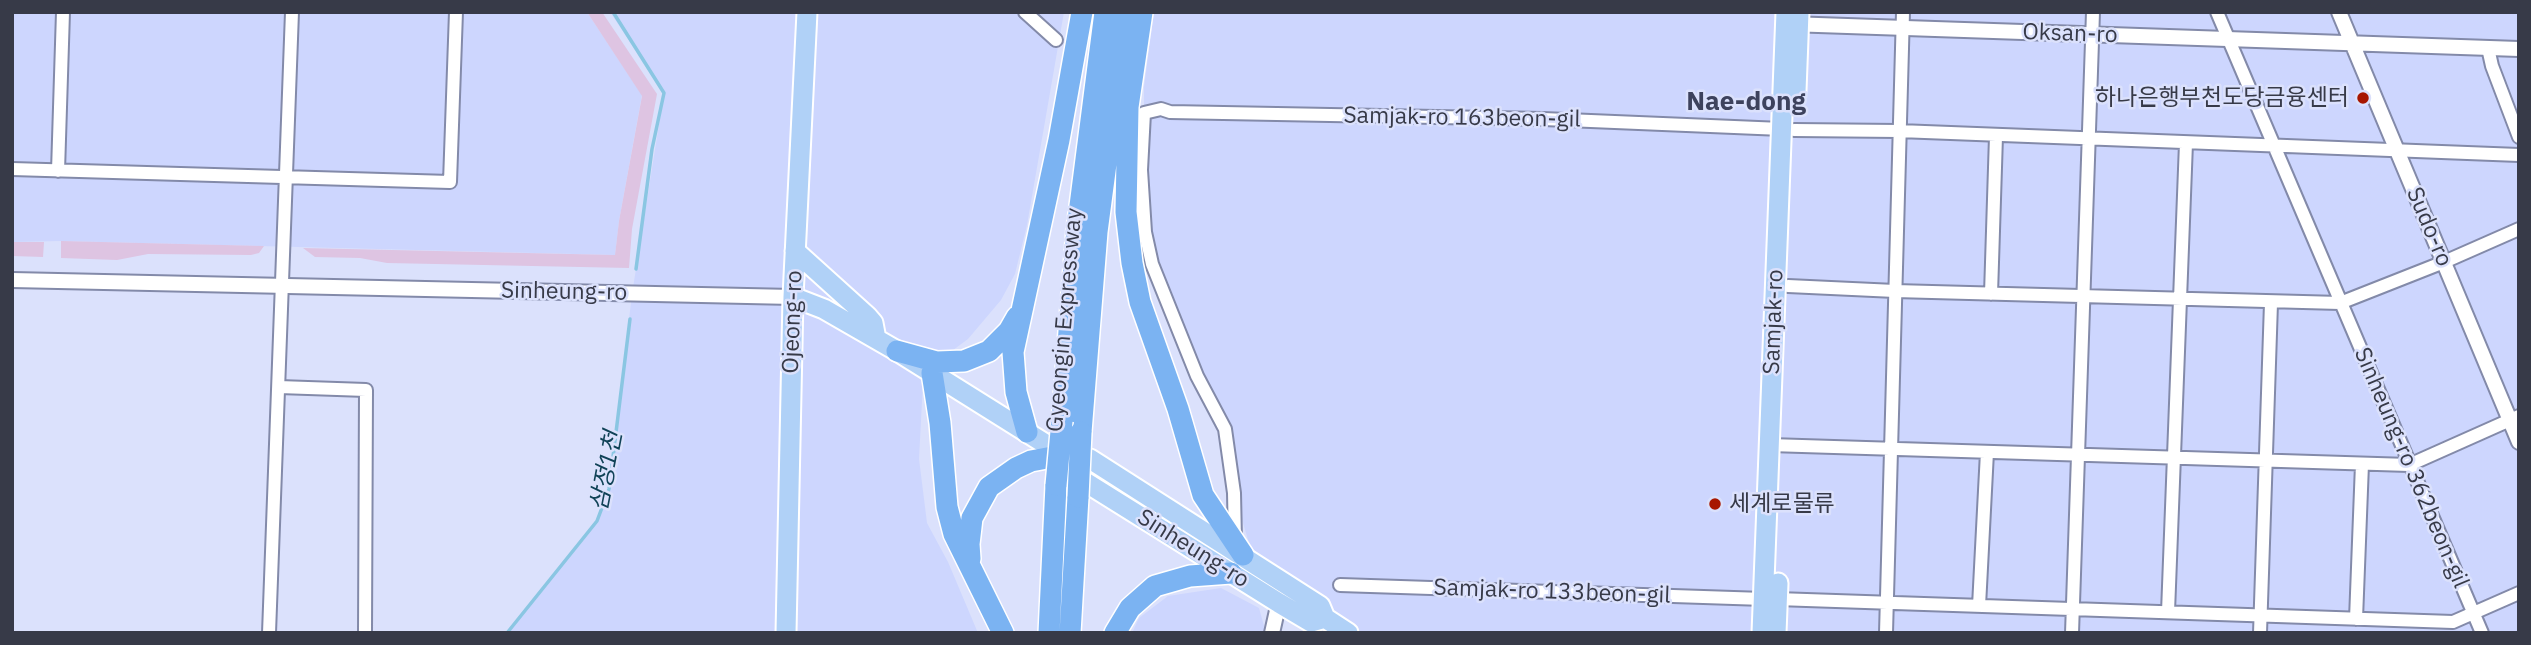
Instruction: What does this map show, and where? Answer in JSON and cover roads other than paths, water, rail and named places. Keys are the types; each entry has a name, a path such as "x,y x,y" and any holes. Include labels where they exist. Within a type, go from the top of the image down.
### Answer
{"highway":[{"path":"1027,432 1019,407 1013,352 1059,140 1082,12"},
{"name":"Gyeongin Expressway","path":"1049,633 1056,485 1077,229 1105,12"},
{"name":"Gyeongin Expressway","path":"1070,633 1097,232 1126,12"},
{"path":"1115,633 1130,608 1155,586 1190,576 1236,557 1199,486 1178,409 1140,302 1132,263 1126,212 1128,107 1142,12"},
{"path":"897,351 937,362 964,360 989,351 1000,341 1021,309"},
{"path":"932,373 940,423 947,507 954,534 1003,633"},
{"path":"971,570 969,544 972,518 989,488 1016,467 1031,461 1067,457"}],"main road":[{"name":"Ojeong-ro","path":"786,633 793,297 807,12"},
{"name":"Samjak-ro","path":"1776,633 1771,599 1792,18"},
{"name":"Samjak-ro","path":"1776,445 1788,286 1788,130"},
{"path":"796,251 867,316 873,323 876,339"},
{"name":"Sinheung-ro","path":"793,297 824,309 897,351 1067,457 1090,459 1236,557 1320,606 1325,618 1348,633"},
{"name":"Sinheung-ro","path":"1236,557 1279,603 1311,622 1325,618"},
{"name":"Samjak-ro","path":"1762,633 1771,599"}],"street":[{"path":"58,171 64,12"},
{"path":"269,633 292,12"},
{"path":"12,169 450,182 456,12"},
{"path":"1025,12 1056,40"},
{"path":"1886,633 1903,12"},
{"path":"2072,633 2093,12"},
{"path":"2217,12 2229,40"},
{"name":"Sudo-ro","path":"2339,12 2444,262 2514,418 2519,442"},
{"name":"Oksan-ro","path":"1792,18 1902,28 2519,49"},
{"name":"Sinheung-ro 362beon-gil","path":"2229,40 2482,633"},
{"path":"2488,48 2491,66 2519,137"},
{"name":"Samjak-ro 163beon-gil","path":"1236,557 1234,493 1225,429 1197,376 1152,264 1145,232 1141,111 1161,109 1183,112 1544,119 2519,155"},
{"path":"1991,294 1996,136"},
{"path":"2168,612 2186,143"},
{"path":"1788,286 2271,303 2340,303 2519,229"},
{"name":"Sinheung-ro","path":"12,280 793,297"},
{"path":"2260,633 2271,303"},
{"path":"279,387 366,390 365,633"},
{"path":"1776,445 2409,465 2514,418"},
{"path":"1979,606 1987,452"},
{"path":"2356,619 2362,464"},
{"path":"1272,633 1283,583"},
{"name":"Samjak-ro 133beon-gil","path":"1340,584 2260,615 2450,627"},
{"path":"2450,627 2519,593"}],"waterway":[{"name":"삼정1천","path":"613,12 664,93 652,149 636,269"},
{"name":"삼정1천","path":"507,633 597,521 609,489 630,319"}],"place":[{"name":"하나은행부천도당금융센터","path":"2363,98"},
{"name":"세계로물류","path":"1715,504"}],"district":[{"name":"Nae-dong","path":"1746,102"}]}
